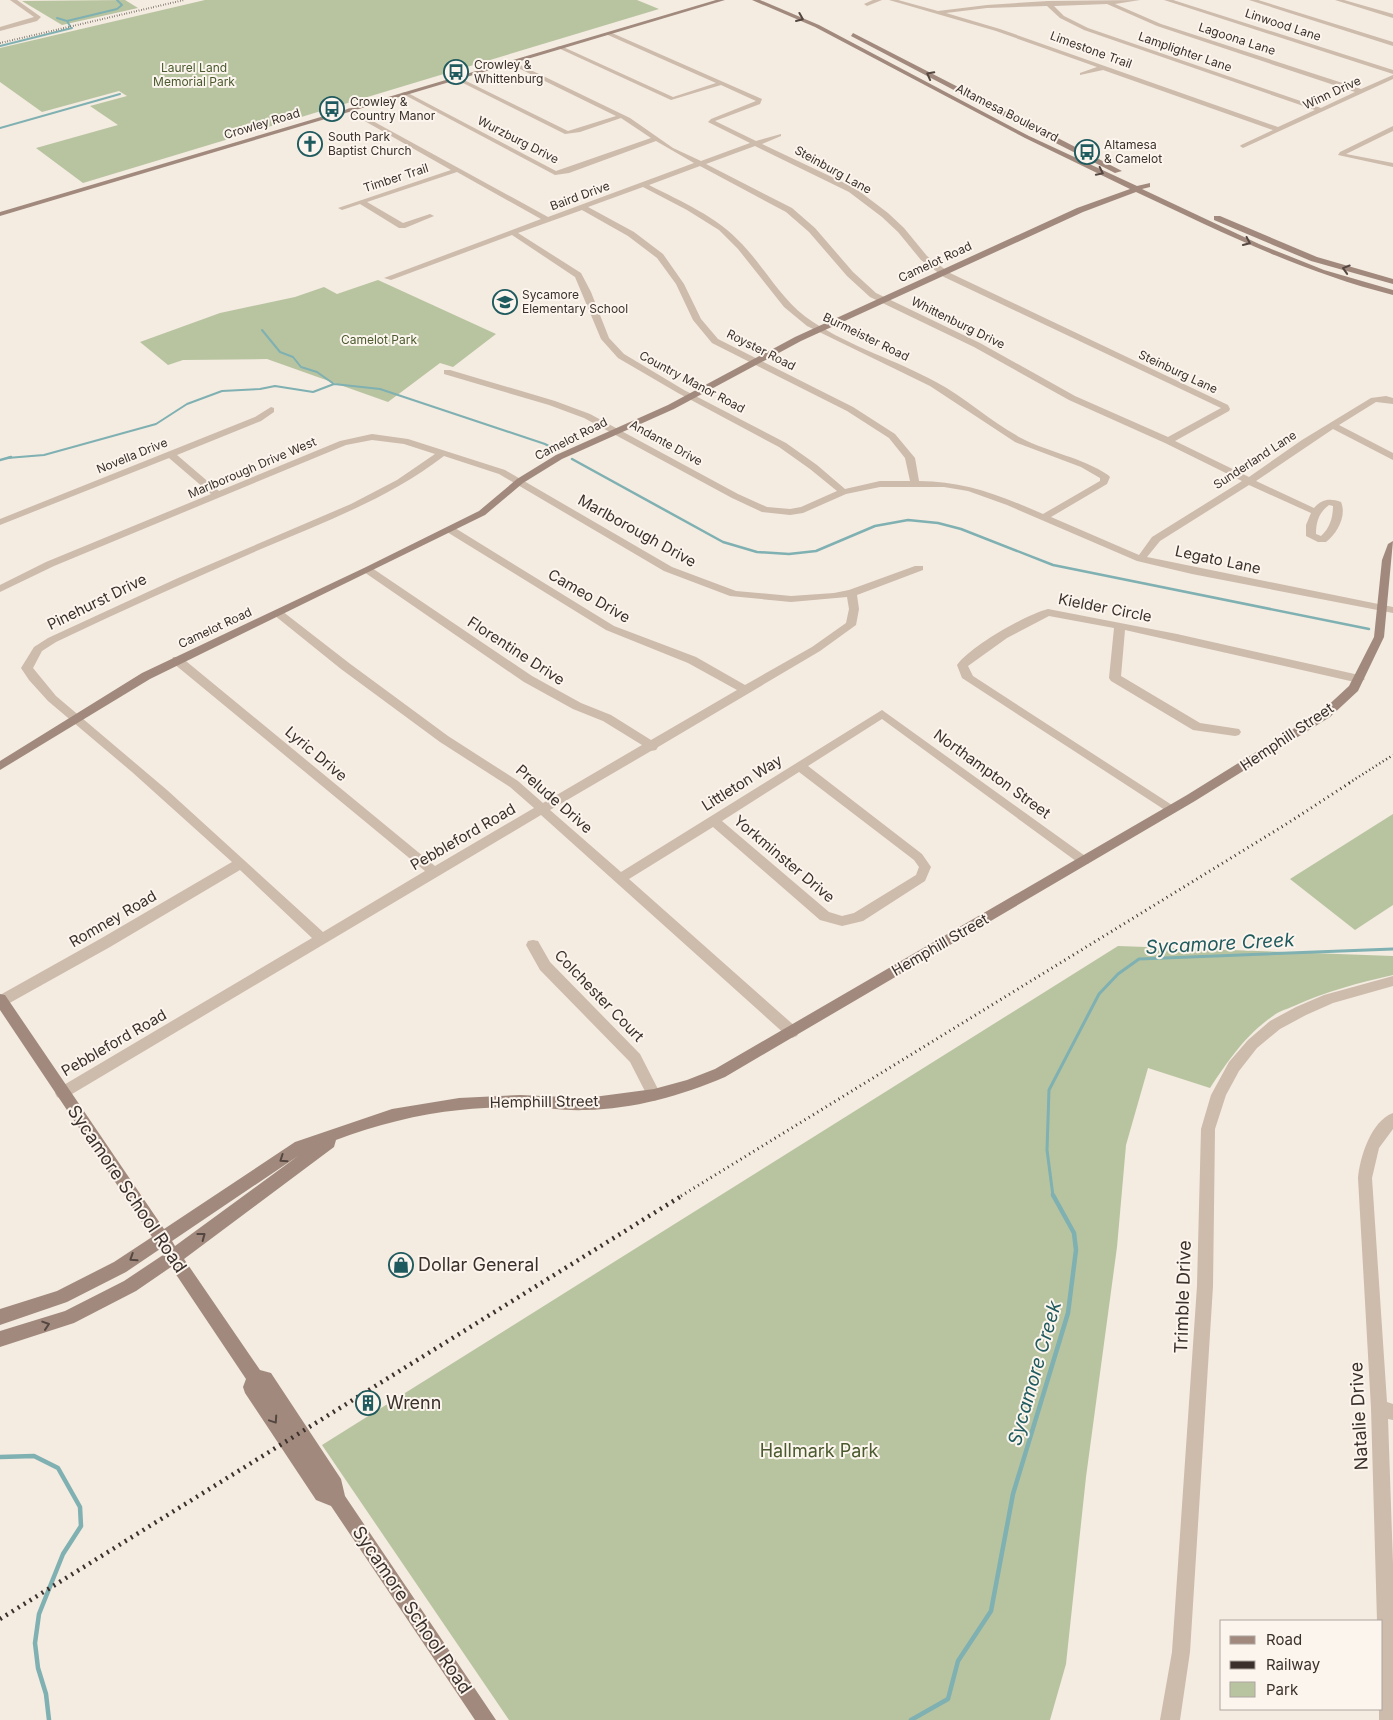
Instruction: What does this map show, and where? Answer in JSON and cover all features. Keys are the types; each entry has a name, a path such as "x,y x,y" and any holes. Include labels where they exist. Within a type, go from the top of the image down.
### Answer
{"main road":[{"name":"Crowley Road","path":"0,214 510,62 566,42 702,0"},
{"name":"Crowley Road","path":"559,46 572,45 722,0"},
{"name":"Altamesa Boulevard","path":"755,0 820,23"},
{"name":"Altamesa Boulevard","path":"779,2 1027,137 1136,189 1280,256 1321,272 1393,293"},
{"path":"820,23 831,24"},
{"path":"610,34 618,26"},
{"name":"Altamesa Boulevard","path":"849,32 1124,174"},
{"path":"950,96 964,93"},
{"path":"1133,178 1221,220 1290,249 1323,262 1393,282"},
{"name":"Camelot Road","path":"0,766 138,680 451,530 482,513 520,481 559,457 690,397 753,362 943,272 1080,210 1147,185"},
{"name":"Hemphill Street","path":"0,1316 61,1297 120,1267 300,1147 343,1131 392,1115 458,1104 520,1101 586,1104 654,1096 688,1086 720,1073 1171,810 1326,714 1354,688 1379,637 1387,609 1387,560 1393,544"},
{"name":"Sycamore School Road","path":"0,1000 172,1258 255,1378 252,1387 322,1494 337,1499 486,1720"},
{"name":"Hemphill Street","path":"0,1339 68,1318 130,1286 172,1258 343,1131"}],"street":[{"path":"0,29 35,20 38,17 15,0"},
{"path":"867,4 879,0"},
{"name":"Limestone Trail","path":"892,0 998,30 1280,130"},
{"path":"937,13 982,4 1137,0"},
{"name":"Linwood Lane","path":"1167,0 1393,72"},
{"path":"1252,0 1393,44"},
{"path":"1338,0 1393,16"},
{"name":"Lagoona Lane","path":"1107,2 1159,25 1362,92"},
{"name":"Lamplighter Lane","path":"1048,3 1062,17 1086,29 1321,110"},
{"name":"Steinburg Lane","path":"610,34 760,101 711,122 832,179 869,202 901,230 924,258 943,272 1226,409 1168,440"},
{"path":"559,46 673,99 722,83"},
{"name":"Whittenburg Drive","path":"510,62 622,116 656,139 789,210 812,230 865,289 883,300 985,349 1072,398 1168,440 1248,481 1316,512"},
{"path":"1082,74 1105,67"},
{"name":"Winn Drive","path":"1280,130 1393,77"},
{"path":"456,78 567,133 622,116"},
{"name":"Wurzburg Drive","path":"404,94 555,173 573,169 656,139"},
{"path":"349,110 548,220"},
{"path":"1243,146 1280,130"},
{"path":"1391,131 1342,153 1342,155 1393,165"},
{"name":"Baird Drive","path":"388,278 779,135"},
{"name":"Timber Trail","path":"342,208 457,170"},
{"name":"Burmeister Road","path":"644,185 718,225 746,252 780,297 799,315 820,329 955,396 984,418 1020,441 1082,463 1104,475 1106,479 1104,482 1044,517"},
{"path":"361,202 402,226 430,216"},
{"name":"Royster Road","path":"582,207 631,234 653,249 674,273 697,320 708,335 753,362 850,409 892,436 910,458 915,483"},
{"name":"Country Manor Road","path":"513,233 578,274 583,282 600,328 610,346 621,357 690,397 762,432 797,453 843,492"},
{"name":"Andante Drive","path":"446,372 552,403 588,416 757,507 785,512"},
{"name":"Sunderland Lane","path":"1141,559 1156,539 1332,425 1374,400 1386,399 1393,401"},
{"name":"Novella Drive","path":"0,522 258,419 271,410"},
{"path":"1332,425 1393,457"},
{"name":"Marlborough Drive West","path":"0,589 50,564 343,443 363,438 381,437 405,440 496,470 520,481"},
{"name":"Pinehurst Drive","path":"322,939 241,863 30,676 27,668 38,649 52,640 159,589 379,493 418,472 442,452"},
{"path":"170,454 218,496"},
{"name":"Marlborough Drive","path":"520,481 668,569 720,590 752,597 791,599 834,596 850,593 919,568"},
{"name":"Legato Lane","path":"785,512 803,510 843,492 880,484 944,484 970,489 1010,502 1141,559 1192,571 1387,609"},
{"name":"Cameo Drive","path":"451,530 610,628 692,660 745,690"},
{"name":"Florentine Drive","path":"368,570 528,679 577,706 606,718 652,746"},
{"name":"Pebbleford Road","path":"62,1093 434,872 816,649 848,628 852,621 854,609 850,593"},
{"name":"Kielder Circle","path":"1171,810 968,678 962,665 981,650 1030,620 1048,612 1271,657 1359,679"},
{"name":"Prelude Drive","path":"278,613 345,666 444,739 514,784 792,1032"},
{"path":"1120,625 1115,678 1197,727 1235,732"},
{"name":"Lyric Drive","path":"178,660 434,872"},
{"name":"Littleton Way","path":"620,879 882,714"},
{"name":"Northampton Street","path":"882,714 1084,861"},
{"name":"Yorkminster Drive","path":"713,820 825,916 842,921 858,917 921,878 924,867 918,857 799,766"},
{"name":"Romney Road","path":"0,1000 106,943 241,863"},
{"name":"Colchester Court","path":"533,946 545,966 636,1058 654,1096"},
{"name":"Trimble Drive","path":"1170,1720 1181,1652 1206,1286 1208,1129 1216,1101 1232,1066 1266,1031 1288,1017 1321,1001 1393,981"},
{"name":"Natalie Drive","path":"1389,1720 1390,1619 1386,1410 1365,1178 1367,1157 1372,1145 1393,1119"}],"green space":[{"path":"125,0 138,8 62,25 22,1"},
{"name":"Laurel Land Memorial Park","path":"205,0 637,0 659,9 83,183 36,148 118,125 90,106 127,96 119,91 42,112 0,82 0,48"},
{"name":"Camelot Park","path":"378,280 496,334 453,367 440,363 388,402 267,359 183,360 168,365 140,342 220,313 295,297 324,287 337,294"},
{"path":"1393,814 1393,905 1355,930 1290,879"},
{"name":"Hallmark Park","path":"1118,946 1393,956 1393,975 1330,992 1275,1014 1246,1039 1210,1088 1148,1068 1126,1145 1117,1247 1086,1477 1066,1664 1050,1720 509,1720 322,1445"}],"waterway":[{"path":"67,21 117,9 122,5 117,0"},
{"path":"57,18 67,21"},
{"path":"67,21 70,26"},
{"path":"0,46 72,28"},
{"path":"0,128 120,94"},
{"path":"262,330 280,352 293,357 301,367 317,372 334,384"},
{"path":"7,458 44,455 156,424 187,404 222,391 260,389 275,386 313,392 334,384"},
{"path":"334,384 380,389 545,444 558,451"},
{"path":"0,460 7,458"},
{"path":"572,459 723,542 757,552 789,554 816,551 875,526 908,520 938,523 961,529 1053,565 1369,629"},
{"name":"Sycamore Creek","path":"1053,1196 1047,1150 1049,1090 1099,994 1118,974 1139,959 1393,949"},
{"name":"Sycamore Creek","path":"911,1720 948,1699 958,1661 991,1611 1013,1494 1068,1313 1076,1250 1074,1233 1053,1195"},
{"path":"0,1457 34,1456 58,1468 80,1507 81,1526 63,1554 39,1614 35,1643 38,1668 46,1694 49,1720"}],"railway":[{"path":"0,43 184,0"},
{"path":"1349,783 1393,755"},
{"path":"681,1196 1288,823 1351,782"},
{"path":"0,1619 683,1195"}],"place":[{"name":"Crowley & Whittenburg","path":"456,72"},
{"name":"Crowley & Country Manor","path":"332,109"},
{"name":"South Park Baptist Church","path":"310,144"},
{"name":"Altamesa & Camelot","path":"1087,152"},
{"name":"Sycamore Elementary School","path":"505,302"},
{"name":"Dollar General","path":"401,1265"},
{"name":"Wrenn","path":"368,1403"}]}
